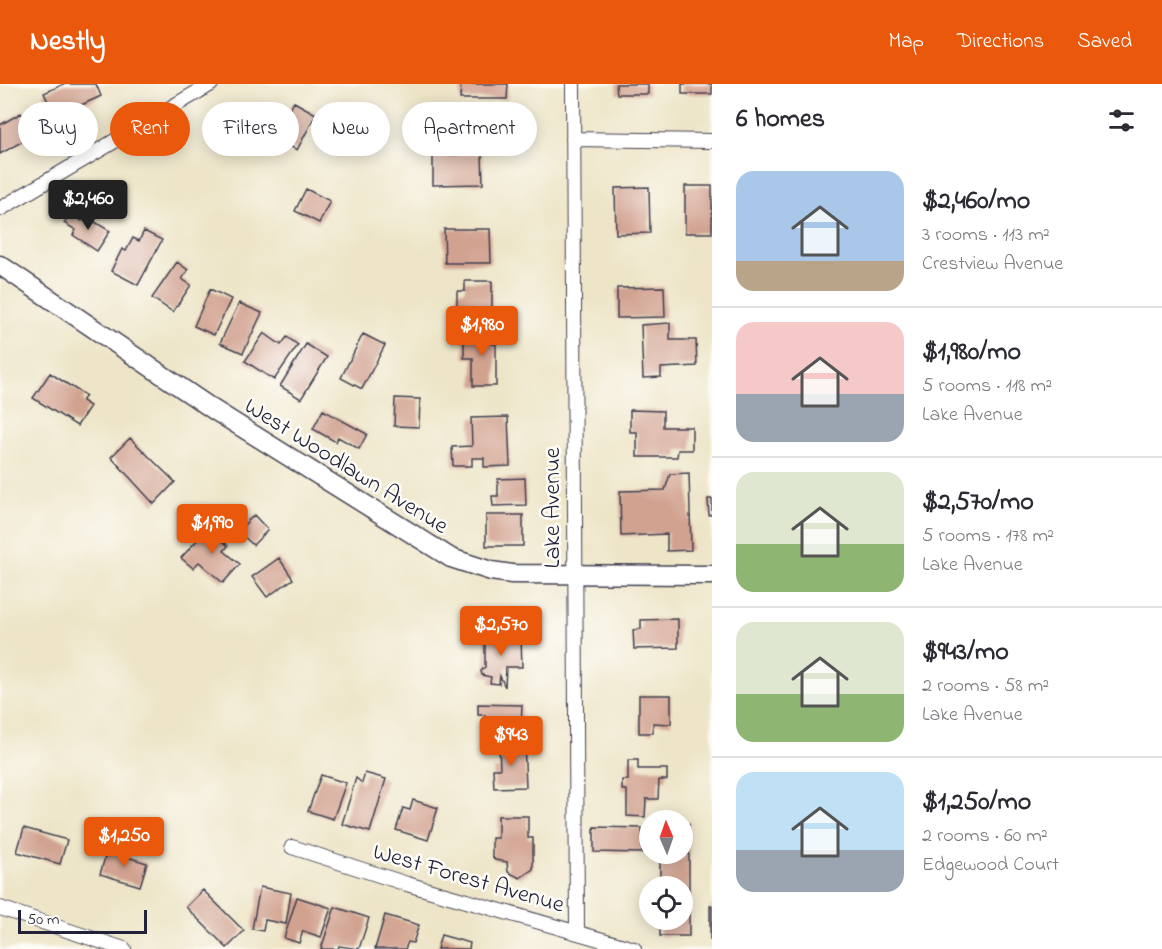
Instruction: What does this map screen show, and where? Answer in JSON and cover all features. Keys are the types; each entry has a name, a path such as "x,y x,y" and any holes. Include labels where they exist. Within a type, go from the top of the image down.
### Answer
{"street":[{"path":"0,209 211,84"},
{"name":"Lake Avenue","path":"573,84 577,932"},
{"path":"573,139 712,141"},
{"name":"West Woodlawn Avenue","path":"0,265 214,411 451,558 491,571 574,575 712,575"},
{"name":"West Forest Avenue","path":"292,847 577,932 595,943 634,949"},
{"path":"0,908 124,949"}],"building":[{"path":"64,84 96,84 101,96 88,102 48,102 44,93"},
{"path":"461,84 508,84 507,99 460,99"},
{"path":"616,84 648,84 648,94 617,94"},
{"path":"682,84 712,84 712,94 682,94"},
{"path":"299,105 311,111 311,123 299,146"},
{"path":"18,115 18,144 0,154 0,125"},
{"path":"433,156 482,156 483,184 433,185"},
{"path":"685,186 712,186 712,233 685,233"},
{"path":"649,187 650,233 616,234 615,188"},
{"path":"306,189 330,201 319,223 295,211"},
{"path":"70,214 82,221 85,216 110,231 97,251 73,235 76,230 64,223"},
{"path":"444,229 490,229 491,263 445,263"},
{"path":"144,231 162,240 138,285 111,271 122,249 126,251 133,238 139,241"},
{"path":"177,262 188,270 182,279 191,285 173,312 152,298"},
{"path":"465,281 492,281 492,311 457,311 457,291 465,291"},
{"path":"664,287 665,317 617,318 617,288"},
{"path":"210,289 231,299 214,335 194,326"},
{"path":"239,303 262,313 243,353 220,343"},
{"path":"670,323 670,340 696,340 697,366 661,368 661,377 643,378 641,325"},
{"path":"464,331 493,331 493,344 496,344 496,386 473,386 473,358 464,358"},
{"path":"264,333 281,345 287,337 298,345 274,380 245,361"},
{"path":"363,334 385,345 362,389 341,378"},
{"path":"306,344 327,357 301,399 280,386"},
{"path":"50,373 86,396 82,401 90,406 77,426 33,398"},
{"path":"395,398 420,399 419,427 394,426"},
{"path":"323,410 367,434 359,449 338,437 336,442 313,429"},
{"path":"630,410 663,411 663,427 692,427 692,450 678,450 677,457 637,457 637,432 630,432"},
{"path":"508,417 510,466 484,467 484,458 472,458 472,466 453,466 452,447 472,446 471,418"},
{"path":"130,438 175,482 154,504 111,457"},
{"path":"689,473 691,550 667,551 667,534 621,536 620,491 665,490 670,474"},
{"path":"525,478 526,505 493,506 492,496 498,496 498,479"},
{"path":"708,499 712,499 712,515 709,515"},
{"path":"254,515 268,530 253,545 238,531"},
{"path":"486,515 523,515 523,546 486,546"},
{"path":"209,527 219,529 216,534 228,546 224,551 240,564 223,583 199,562 193,568 181,558"},
{"path":"279,558 293,579 267,597 252,577"},
{"path":"678,619 678,648 634,649 633,630 641,629 641,620"},
{"path":"485,637 521,637 522,667 506,667 505,687 500,676 499,684 490,683 491,677 482,675 481,671 485,667"},
{"path":"639,695 671,695 671,724 653,723 653,733 639,733"},
{"path":"478,704 522,705 521,727 485,726 485,715 478,715"},
{"path":"524,740 526,787 494,788 493,769 500,769 499,747 510,747 510,741"},
{"path":"628,760 638,760 638,769 667,769 667,780 659,780 658,799 646,799 645,810 639,810 639,817 627,816 627,790 622,790 622,780 628,780"},
{"path":"365,773 386,779 370,832 342,824 356,778 362,783"},
{"path":"321,775 346,783 333,819 308,811"},
{"path":"413,800 438,808 428,840 396,830 403,808 410,810"},
{"path":"498,816 528,816 528,838 533,838 533,869 520,878 508,872 507,862 495,860 492,856 492,838 498,838"},
{"path":"594,827 639,828 639,853 594,852"},
{"path":"24,828 67,840 60,864 17,852"},
{"path":"107,851 147,863 140,886 100,874"},
{"path":"660,864 689,864 689,876 660,876"},
{"path":"260,887 291,893 286,924 265,920 263,931 252,929"},
{"path":"203,890 244,931 227,948 186,907"},
{"path":"297,897 331,908 321,937 303,931 299,943 284,938"},
{"path":"710,906 712,906 712,940 710,940"},
{"path":"335,907 369,918 359,949 339,946 338,949 321,949"},
{"path":"385,915 419,925 413,943 408,942 405,949 375,949"},
{"path":"660,930 689,930 689,936 660,936"},
{"path":"441,935 470,943 469,949 437,949"}]}
